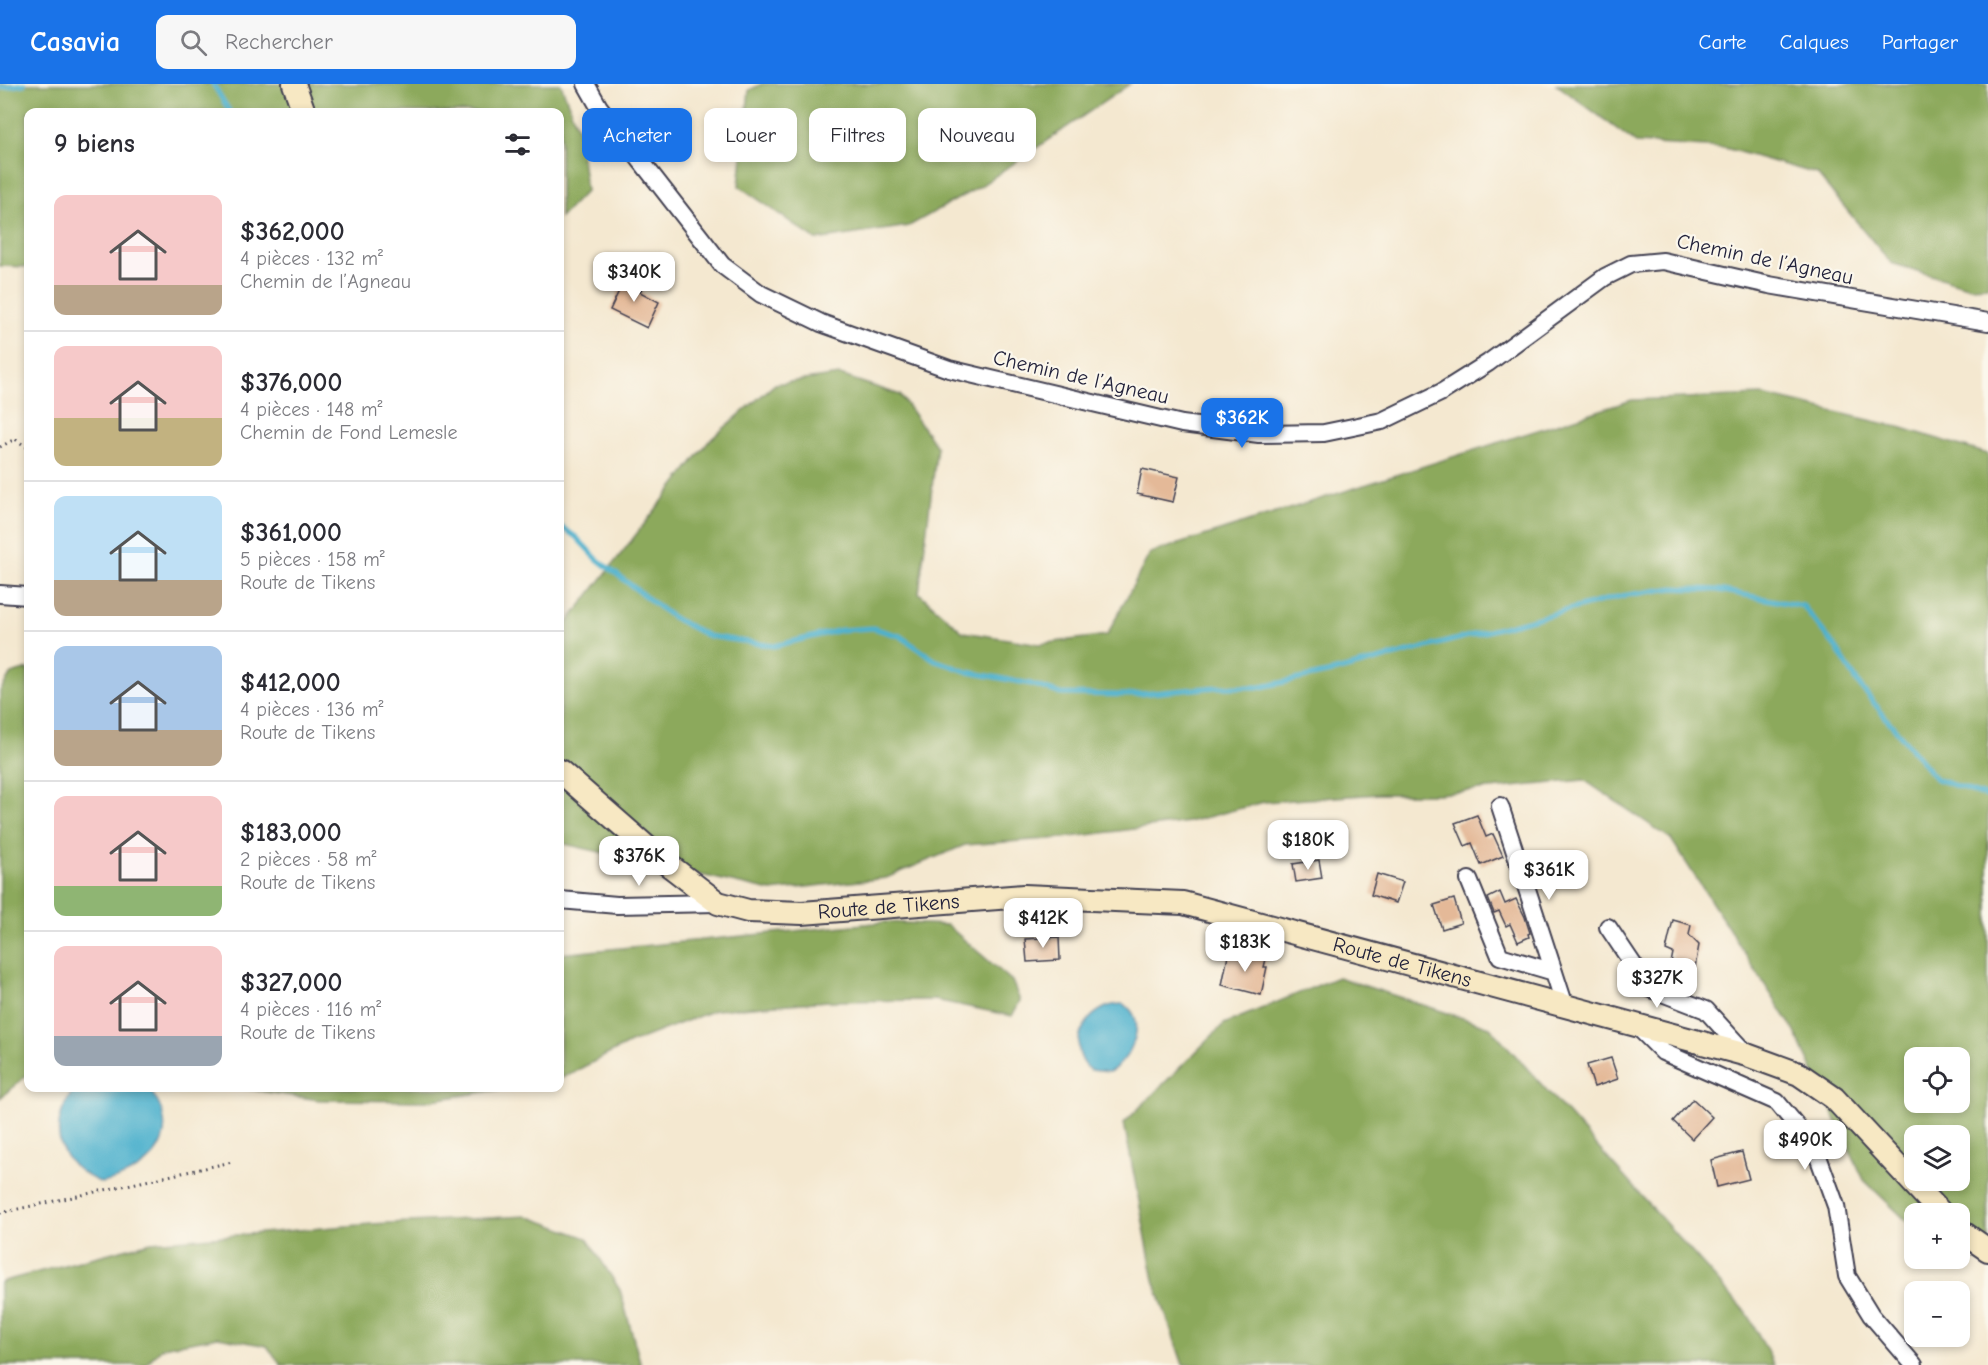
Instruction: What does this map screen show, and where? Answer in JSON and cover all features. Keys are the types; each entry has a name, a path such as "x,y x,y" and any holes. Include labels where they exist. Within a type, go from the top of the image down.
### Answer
{"street":[{"path":"294,84 303,108"},
{"name":"Chemin de l’Agneau","path":"586,84 599,107 703,243 722,265 761,294 820,322 949,369 1182,424 1259,434 1324,433 1382,421 1442,392 1488,363 1605,277 1631,264 1663,261 1768,285 1988,322"},
{"path":"0,594 24,596"},
{"name":"Route de Tikens","path":"564,775 640,842 718,903 748,911 802,913 1024,896 1183,903 1747,1055 1799,1074 1833,1098 1932,1203"},
{"path":"1500,806 1565,1006"},
{"path":"1469,880 1500,956 1554,972"},
{"path":"564,900 616,905 718,903"},
{"path":"1608,927 1648,988 1706,1010 1747,1055"},
{"path":"1636,1026 1663,1052 1777,1102 1815,1148 1836,1206 1847,1276 1871,1315 1914,1365"},
{"path":"1970,1238 1988,1250"}],"path":[{"path":"0,447 15,439 24,445"},
{"path":"0,1213 232,1162"}],"green space":[{"path":"0,84 561,84 579,132 586,191 564,214 564,108 24,108 24,267 0,266"},
{"path":"762,84 1130,84 1036,148 1036,108 918,108 918,162 1016,162 979,187 909,226 816,240 739,186 742,162 797,162 797,108 747,108 749,90"},
{"path":"1556,84 1988,84 1988,286 1970,287 1891,263 1817,174 1725,148 1636,143"},
{"path":"840,375 900,395 937,447 919,593 963,632 1040,644 1107,635 1150,553 1632,400 1763,395 1899,427 1988,454 1988,1254 1970,1252 1970,1203 1904,1203 1904,1218 1864,1180 1794,1030 1671,839 1584,780 1438,794 1379,794 1264,802 1189,822 1063,838 965,845 886,878 771,891 564,844 564,627 709,441 775,384"},
{"path":"24,670 24,1077 0,1098 0,691 11,674"},
{"path":"885,922 947,925 1012,981 1020,1001 1012,1016 935,1000 828,1001 715,1010 630,1043 564,1077 564,954"},
{"path":"1338,977 1490,1027 1749,1316 1774,1365 1183,1365 1154,1280 1124,1123 1224,1024"},
{"path":"266,1092 484,1092 426,1101 319,1100"},
{"path":"527,1216 587,1238 620,1290 641,1365 281,1365 267,1346 218,1337 163,1347 145,1365 0,1365 0,1283 4,1281 151,1242 371,1224"}],"water":[{"path":"1123,1004 1136,1020 1134,1040 1130,1050 1117,1067 1109,1072 1090,1070 1082,1060 1079,1049 1079,1038 1083,1028 1099,1011"},
{"path":"73,1092 151,1092 159,1105 164,1121 164,1136 158,1149 135,1170 120,1178 102,1183 74,1166 60,1143 61,1117"}],"building":[{"path":"626,276 644,284 640,292 659,302 647,328 610,310"},
{"path":"1142,469 1179,477 1173,502 1137,494"},
{"path":"1477,815 1486,837 1493,834 1503,856 1481,865 1472,843 1465,846 1455,823"},
{"path":"1319,860 1322,878 1296,882 1293,864"},
{"path":"1377,874 1403,882 1396,903 1371,895"},
{"path":"1500,892 1505,904 1516,899 1525,917 1529,937 1518,942 1510,924 1506,926 1499,911 1494,913 1488,898"},
{"path":"1454,899 1461,923 1442,929 1434,905"},
{"path":"1673,920 1691,925 1689,935 1699,945 1693,979 1670,968 1673,953 1666,950"},
{"path":"1059,937 1060,960 1027,962 1025,939"},
{"path":"1229,951 1266,959 1264,967 1267,967 1261,995 1222,985"},
{"path":"1611,1058 1618,1079 1594,1087 1587,1065"},
{"path":"1693,1099 1712,1117 1692,1139 1673,1121"},
{"path":"1742,1152 1749,1179 1717,1187 1711,1160"}],"waterway":[{"path":"0,88 24,84"},
{"path":"213,84 228,108"},
{"path":"564,529 576,537 597,559 672,617 708,636 774,646 841,630 873,628 900,636 935,660 968,672 1031,684 1061,694 1129,695 1217,687 1261,687 1332,672 1621,596 1673,588 1718,590 1803,606 1837,649 1860,686 1936,779 1988,797"}]}
